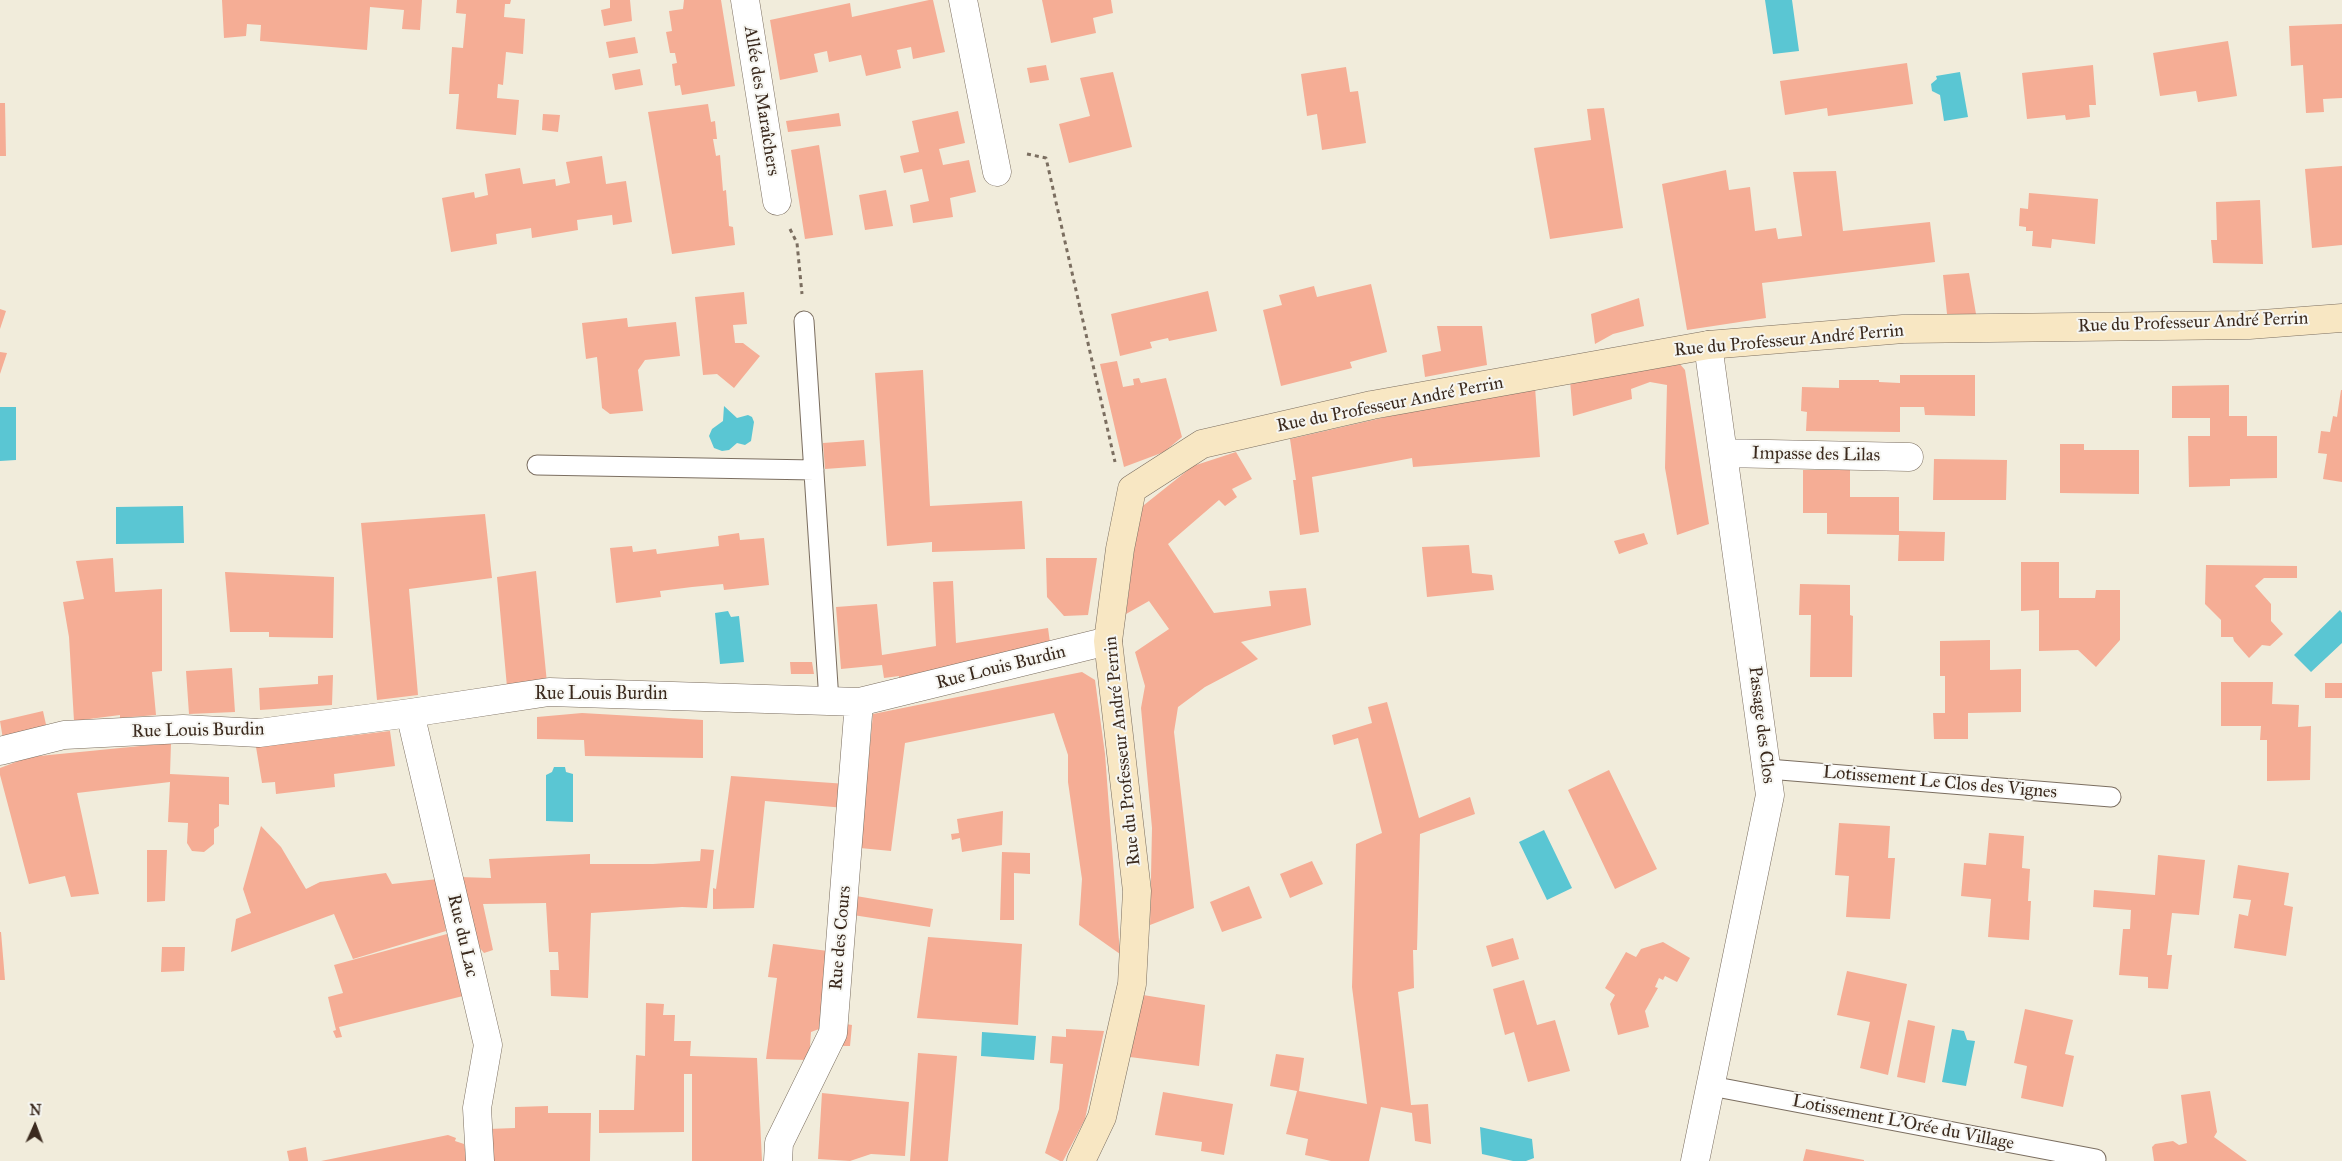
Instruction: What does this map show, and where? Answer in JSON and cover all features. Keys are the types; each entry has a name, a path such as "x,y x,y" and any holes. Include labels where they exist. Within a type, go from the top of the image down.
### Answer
{"street":[{"name":"Allée des Maraîchers","path":"745,0 778,201"},
{"path":"963,0 994,159"},
{"name":"Rue du Professeur André Perrin","path":"1081,1161 1102,1117 1132,984 1137,891 1108,641 1120,549 1132,489 1202,444 1372,405 1708,345 1903,329 2249,325 2342,318"},
{"name":"Passage des Clos","path":"1695,1161 1770,795 1768,769 1708,345"},
{"name":"Impasse des Lilas","path":"1723,453 1910,457"},
{"name":"Rue Louis Burdin","path":"0,751 64,735 183,729 259,732 410,714 549,692 859,702 1108,641"},
{"name":"Rue des Cours","path":"778,1161 779,1144 833,1033 859,702"},
{"name":"Rue du Lac","path":"410,714 488,1046 477,1108 480,1161"}],"lane":[{"path":"804,321 829,701"},
{"path":"537,465 814,470"},
{"name":"Lotissement Le Clos des Vignes","path":"1768,769 2111,797"},
{"name":"Lotissement L'Orée du Village","path":"1711,1086 2096,1159"}],"path":[{"path":"994,159 1046,158 1127,511"},
{"path":"778,201 797,243 804,321"}],"water":[{"path":"1765,0 1792,0 1799,51 1773,54"},
{"path":"1960,72 1968,117 1944,121 1940,95 1932,91 1931,84 1937,79 1936,76"},
{"path":"724,406 737,418 748,415 752,417 754,422 751,441 745,445 737,443 729,450 722,451 714,448 709,436 712,429 723,421"},
{"path":"0,407 16,407 16,460 0,461"},
{"path":"183,506 184,543 116,544 116,507"},
{"path":"2340,610 2342,613 2342,643 2311,672 2294,655"},
{"path":"728,611 731,617 739,616 744,662 720,664 715,613"},
{"path":"554,767 565,767 566,772 573,774 573,822 546,821 546,775 552,772"},
{"path":"1544,830 1572,888 1547,900 1519,842"},
{"path":"1952,1029 1964,1031 1967,1040 1975,1041 1966,1086 1942,1082"},
{"path":"982,1032 1036,1036 1034,1060 981,1056"},
{"path":"1480,1127 1532,1139 1534,1158 1526,1161 1513,1161 1482,1154"}],"building":[{"path":"222,0 422,0 420,30 402,29 404,10 370,7 367,50 260,41 261,25 247,24 246,36 224,38"},
{"path":"457,0 511,0 510,4 505,4 504,17 525,19 523,54 506,52 503,85 498,84 497,98 519,100 516,135 456,129 459,94 449,94 452,47 463,48 466,14 456,13"},
{"path":"610,0 630,0 632,21 604,26 601,10 610,8"},
{"path":"684,0 721,0 735,86 682,95 680,85 675,86 672,64 677,63 675,53 670,53 666,32 672,31 669,11 683,9"},
{"path":"933,0 945,52 913,59 911,47 897,50 901,68 866,76 861,55 829,62 827,51 814,54 818,72 780,80 770,20 850,3 852,17"},
{"path":"1042,0 1111,0 1113,13 1093,18 1096,33 1051,43"},
{"path":"2342,24 2342,98 2323,99 2324,112 2306,113 2303,65 2291,66 2289,26"},
{"path":"635,37 638,53 609,58 606,42"},
{"path":"2228,41 2237,96 2198,102 2196,91 2160,96 2153,53"},
{"path":"1907,63 1913,104 1828,116 1827,108 1785,115 1780,81"},
{"path":"1046,65 1049,80 1030,83 1027,68"},
{"path":"2093,65 2096,105 2089,105 2090,117 2066,120 2065,115 2027,119 2022,73"},
{"path":"1346,67 1350,92 1358,91 1366,143 1322,150 1317,114 1307,116 1301,74"},
{"path":"640,69 643,85 615,90 612,74"},
{"path":"1113,72 1132,147 1069,163 1059,124 1090,116 1080,78"},
{"path":"0,103 5,103 6,156 0,156"},
{"path":"708,104 711,122 715,121 717,139 713,139 716,156 720,155 723,191 726,190 729,226 733,227 735,245 672,254 648,112"},
{"path":"1604,108 1623,228 1550,239 1534,148 1591,140 1587,109"},
{"path":"958,111 965,143 939,149 943,165 969,160 976,192 950,198 953,217 913,223 910,205 929,201 922,169 904,173 900,156 919,152 912,121"},
{"path":"839,113 841,126 788,132 786,121"},
{"path":"543,114 560,115 558,132 542,130"},
{"path":"819,145 833,235 805,239 791,150"},
{"path":"602,156 606,184 626,181 632,222 613,225 612,215 577,220 578,230 532,238 531,228 496,234 497,244 451,252 442,198 474,192 475,198 488,195 485,174 520,168 523,184 555,179 556,186 570,183 566,162"},
{"path":"2342,166 2342,245 2312,248 2305,169"},
{"path":"1726,170 1729,190 1750,187 1755,231 1776,228 1778,239 1802,236 1793,172 1836,171 1843,231 1930,222 1935,262 1762,283 1766,318 1687,330 1662,184"},
{"path":"886,190 893,226 865,230 859,195"},
{"path":"2029,193 2098,199 2095,244 2052,239 2051,248 2032,246 2033,231 2026,231 2026,227 2019,226 2020,208 2028,209"},
{"path":"2260,200 2263,264 2213,263 2211,240 2217,240 2216,202"},
{"path":"1969,273 1976,314 1947,314 1943,275"},
{"path":"1371,284 1387,352 1350,362 1352,368 1281,386 1263,310 1282,305 1279,295 1314,286 1317,297"},
{"path":"1208,291 1217,331 1169,341 1168,338 1150,342 1152,348 1120,356 1111,314"},
{"path":"744,292 747,324 733,325 735,343 743,343 760,356 734,388 717,374 703,375 695,297"},
{"path":"1639,298 1644,326 1613,334 1595,344 1591,314"},
{"path":"0,309 6,311 0,329"},
{"path":"627,318 628,327 676,322 680,356 645,360 638,370 643,411 610,414 602,408 597,357 586,359 582,323"},
{"path":"1437,326 1482,326 1487,365 1425,377 1422,355 1441,351"},
{"path":"0,352 7,353 0,374"},
{"path":"1117,361 1123,387 1134,385 1133,379 1139,378 1141,383 1166,378 1182,437 1164,452 1124,467 1100,364"},
{"path":"1679,363 1685,370 1709,524 1677,535 1665,468 1667,385 1650,382 1631,389 1632,399 1573,416 1570,380"},
{"path":"923,370 930,506 1022,501 1025,549 932,552 932,542 887,546 875,373"},
{"path":"1900,375 1975,375 1975,416 1925,415 1924,407 1900,407 1900,432 1806,431 1807,412 1801,411 1802,387 1839,388 1839,380 1879,380 1879,382 1900,383"},
{"path":"2229,385 2229,416 2247,416 2247,436 2277,436 2277,478 2230,479 2230,486 2189,487 2188,436 2210,436 2210,418 2172,418 2172,386"},
{"path":"1535,387 1540,457 1413,467 1412,458 1312,477 1319,532 1300,535 1293,480 1296,480 1290,439 1408,412"},
{"path":"2341,390 2342,482 2323,479 2327,454 2318,453 2321,431 2330,432 2333,416 2337,417"},
{"path":"864,440 866,466 825,469 823,443"},
{"path":"2060,444 2084,444 2084,450 2139,450 2139,494 2060,493"},
{"path":"1236,452 1252,479 1232,489 1237,497 1225,506 1219,500 1168,544 1214,613 1271,606 1269,591 1306,588 1311,625 1241,642 1258,659 1205,687 1178,707 1174,732 1194,908 1150,925 1152,828 1141,708 1145,686 1135,652 1169,629 1149,601 1126,614 1139,509 1193,466"},
{"path":"1934,459 2007,460 2006,500 1933,500"},
{"path":"1803,470 1850,470 1850,497 1899,497 1899,531 1945,532 1944,561 1898,561 1899,535 1827,534 1827,513 1803,513"},
{"path":"485,514 492,578 409,589 418,695 377,700 361,523"},
{"path":"739,533 740,540 764,538 769,585 724,590 723,584 692,587 660,591 661,597 616,603 610,548 632,546 633,552 656,549 657,554 719,546 718,536"},
{"path":"1644,533 1648,544 1619,554 1614,541"},
{"path":"1469,545 1472,573 1492,575 1494,590 1427,597 1422,547"},
{"path":"113,558 115,592 162,589 162,671 152,672 156,715 120,718 120,715 74,721 69,637 63,602 84,599 76,561"},
{"path":"1046,558 1097,558 1088,615 1064,616 1047,597"},
{"path":"2021,562 2059,562 2059,598 2095,598 2096,590 2120,590 2120,640 2096,667 2078,650 2039,651 2039,610 2021,611"},
{"path":"2206,565 2297,566 2297,578 2264,578 2255,586 2271,604 2271,621 2283,634 2270,646 2262,645 2249,658 2234,641 2233,637 2221,637 2221,620 2205,604"},
{"path":"536,571 547,683 507,687 497,577"},
{"path":"225,572 334,577 333,638 269,637 269,632 230,632"},
{"path":"953,581 956,643 1048,628 1051,650 899,680 899,676 884,678 882,665 841,669 836,607 877,604 882,655 936,646 933,582"},
{"path":"1800,584 1850,585 1850,615 1853,616 1852,677 1810,677 1811,615 1799,615"},
{"path":"1990,640 1990,670 2021,669 2021,712 1968,713 1968,739 1934,739 1933,713 1945,713 1945,676 1940,676 1940,641"},
{"path":"790,662 812,662 814,674 791,674"},
{"path":"232,668 235,712 189,714 186,671"},
{"path":"1082,672 1095,680 1105,754 1120,954 1079,925 1082,879 1068,782 1068,755 1054,713 905,743 891,851 860,848 873,714"},
{"path":"333,675 332,705 260,710 259,688 318,684 318,676"},
{"path":"2221,682 2273,682 2272,704 2299,705 2298,727 2311,726 2310,780 2267,781 2267,740 2260,740 2261,726 2221,726"},
{"path":"2325,683 2342,683 2342,698 2325,698"},
{"path":"1387,702 1419,818 1470,797 1475,814 1420,834 1417,950 1413,950 1414,988 1398,992 1411,1105 1428,1104 1431,1144 1415,1141 1412,1113 1381,1107 1369,1161 1331,1161 1305,1155 1308,1139 1286,1134 1297,1091 1270,1086 1276,1054 1304,1058 1299,1091 1367,1104 1352,987 1356,844 1382,833 1358,738 1334,745 1332,735 1372,723 1368,707"},
{"path":"43,711 47,729 3,739 0,721"},
{"path":"582,713 703,720 703,758 585,756 584,740 537,739 537,717"},
{"path":"390,731 395,766 334,774 335,787 276,794 275,782 262,783 256,747"},
{"path":"171,743 170,774 229,777 229,805 219,804 219,826 214,829 214,844 204,852 192,851 187,843 188,823 168,822 170,782 77,793 99,894 71,897 65,876 29,884 0,775 0,768 29,757"},
{"path":"1609,770 1657,869 1615,889 1568,790"},
{"path":"731,776 847,784 845,808 765,801 754,908 713,909 713,888 716,889"},
{"path":"1003,811 1002,845 962,852 960,838 952,840 951,834 959,833 957,819"},
{"path":"1839,823 1890,826 1888,858 1895,858 1890,919 1846,917 1849,876 1835,875"},
{"path":"261,826 281,847 306,889 320,882 386,873 392,884 438,879 446,931 353,959 334,914 231,952 236,919 251,913 243,889"},
{"path":"1989,833 2024,836 2022,868 2030,869 2028,901 2031,901 2029,940 1988,937 1991,899 1961,896 1964,863 1986,865"},
{"path":"701,849 714,850 707,908 682,907 591,913 588,998 551,996 550,970 559,970 558,952 549,952 546,903 483,904 493,950 484,953 474,941 459,877 491,878 489,859 590,854 590,864 653,864 700,861"},
{"path":"147,850 167,850 165,901 147,902"},
{"path":"1002,852 1030,853 1030,874 1014,873 1014,920 1000,920"},
{"path":"2158,855 2205,860 2199,915 2172,913 2167,955 2172,955 2168,989 2148,988 2148,977 2119,975 2123,929 2130,929 2131,910 2093,907 2094,890 2155,895"},
{"path":"1312,861 1323,884 1290,898 1280,874"},
{"path":"2238,865 2289,873 2284,905 2293,907 2286,956 2234,948 2239,914 2248,916 2251,900 2233,898"},
{"path":"1249,886 1262,918 1222,932 1210,902"},
{"path":"856,896 933,909 930,927 853,915"},
{"path":"1,932 5,980 0,980"},
{"path":"447,934 463,996 339,1027 342,1037 336,1038 333,1031 336,1030 328,997 343,993 334,965"},
{"path":"928,937 1022,944 1018,1025 917,1018"},
{"path":"1513,938 1519,959 1492,967 1486,946"},
{"path":"1663,942 1690,958 1677,982 1665,976 1663,980 1659,978 1655,987 1658,988 1645,1011 1649,1027 1618,1035 1610,1004 1615,995 1605,988 1626,952 1636,957 1641,949"},
{"path":"773,944 828,951 819,1029 811,1032 809,1060 766,1059 777,978 768,977"},
{"path":"162,947 185,947 184,971 161,972"},
{"path":"1847,971 1907,984 1888,1075 1860,1068 1870,1022 1837,1015"},
{"path":"1524,980 1537,1025 1555,1020 1570,1071 1528,1082 1514,1032 1505,1035 1493,989"},
{"path":"1143,995 1205,1005 1199,1066 1130,1057"},
{"path":"646,1003 664,1004 663,1015 675,1015 674,1041 691,1041 690,1056 757,1058 762,1161 692,1161 692,1074 684,1074 684,1132 599,1133 599,1110 634,1110 636,1055 645,1056"},
{"path":"2025,1009 2073,1020 2065,1054 2074,1056 2063,1107 2021,1098 2027,1066 2014,1063"},
{"path":"1908,1020 1935,1026 1925,1083 1897,1077"},
{"path":"846,1024 852,1025 850,1046 838,1046"},
{"path":"1066,1029 1104,1031 1085,1119 1063,1161 1060,1161 1045,1153 1059,1109 1063,1064 1050,1063 1052,1036 1066,1037"},
{"path":"918,1053 957,1056 948,1161 910,1161"},
{"path":"2210,1091 2217,1132 2214,1137 2247,1161 2154,1161 2152,1147 2155,1144 2173,1141 2179,1145 2187,1143 2181,1095"},
{"path":"1163,1092 1233,1104 1224,1155 1201,1151 1202,1142 1155,1135"},
{"path":"822,1093 909,1102 905,1156 871,1154 850,1161 818,1159"},
{"path":"548,1106 548,1113 591,1113 590,1161 487,1161 488,1129 515,1128 515,1107"},
{"path":"448,1135 456,1138 455,1141 464,1144 467,1161 321,1161"},
{"path":"306,1147 308,1161 289,1161 287,1151"},
{"path":"1806,1149 1864,1160 1864,1161 1803,1161"}]}
